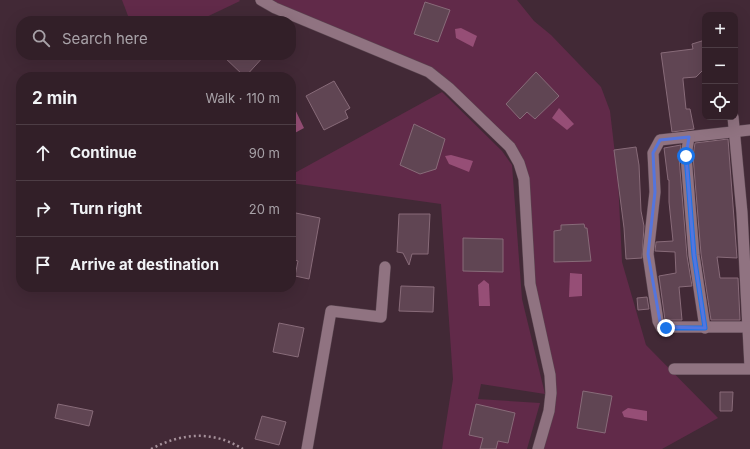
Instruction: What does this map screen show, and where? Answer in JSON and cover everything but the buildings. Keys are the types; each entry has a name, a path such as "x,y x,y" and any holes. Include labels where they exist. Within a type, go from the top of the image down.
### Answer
{"street":[{"path":"261,0 294,16"},
{"path":"296,17 429,72 449,88 510,146 519,164 524,179 530,284 550,375 551,392 549,411 538,449"},
{"path":"674,369 750,368 742,213 736,132 734,120"},
{"path":"749,327 666,328 659,325 648,254 655,192 653,152 660,140 750,130"},
{"path":"689,137 686,156 694,255 705,328"},
{"path":"307,449 331,311 381,317 385,266"}],"path":[{"path":"151,449 179,437 189,435 224,439 243,449"}],"highlighted area":[{"path":"689,137 686,156 694,255 705,328 661,327 648,254 655,192 653,153 660,140"}],"shaded area":[{"path":"122,0 240,1 208,16 128,16"},
{"path":"261,0 517,0 534,21 551,35 601,87 610,111 618,180 622,262 646,345 718,418 662,449 538,449 551,393 534,305 519,163 429,72"},
{"path":"461,28 477,36 473,47 456,38 455,29"},
{"path":"442,92 502,151 512,165 522,299 545,394 481,384 478,399 540,403 527,449 442,449 453,379 441,204 296,184 296,172"},
{"path":"559,108 574,124 567,130 552,118"},
{"path":"296,111 304,128 296,132"},
{"path":"451,155 473,161 469,172 449,164 445,156"},
{"path":"570,273 582,274 582,296 569,297"},
{"path":"484,280 489,284 490,306 479,306 478,285"},
{"path":"628,408 647,411 647,421 624,417 622,412"}],"route":[{"path":"666,328 705,328 694,255 686,156"}]}
